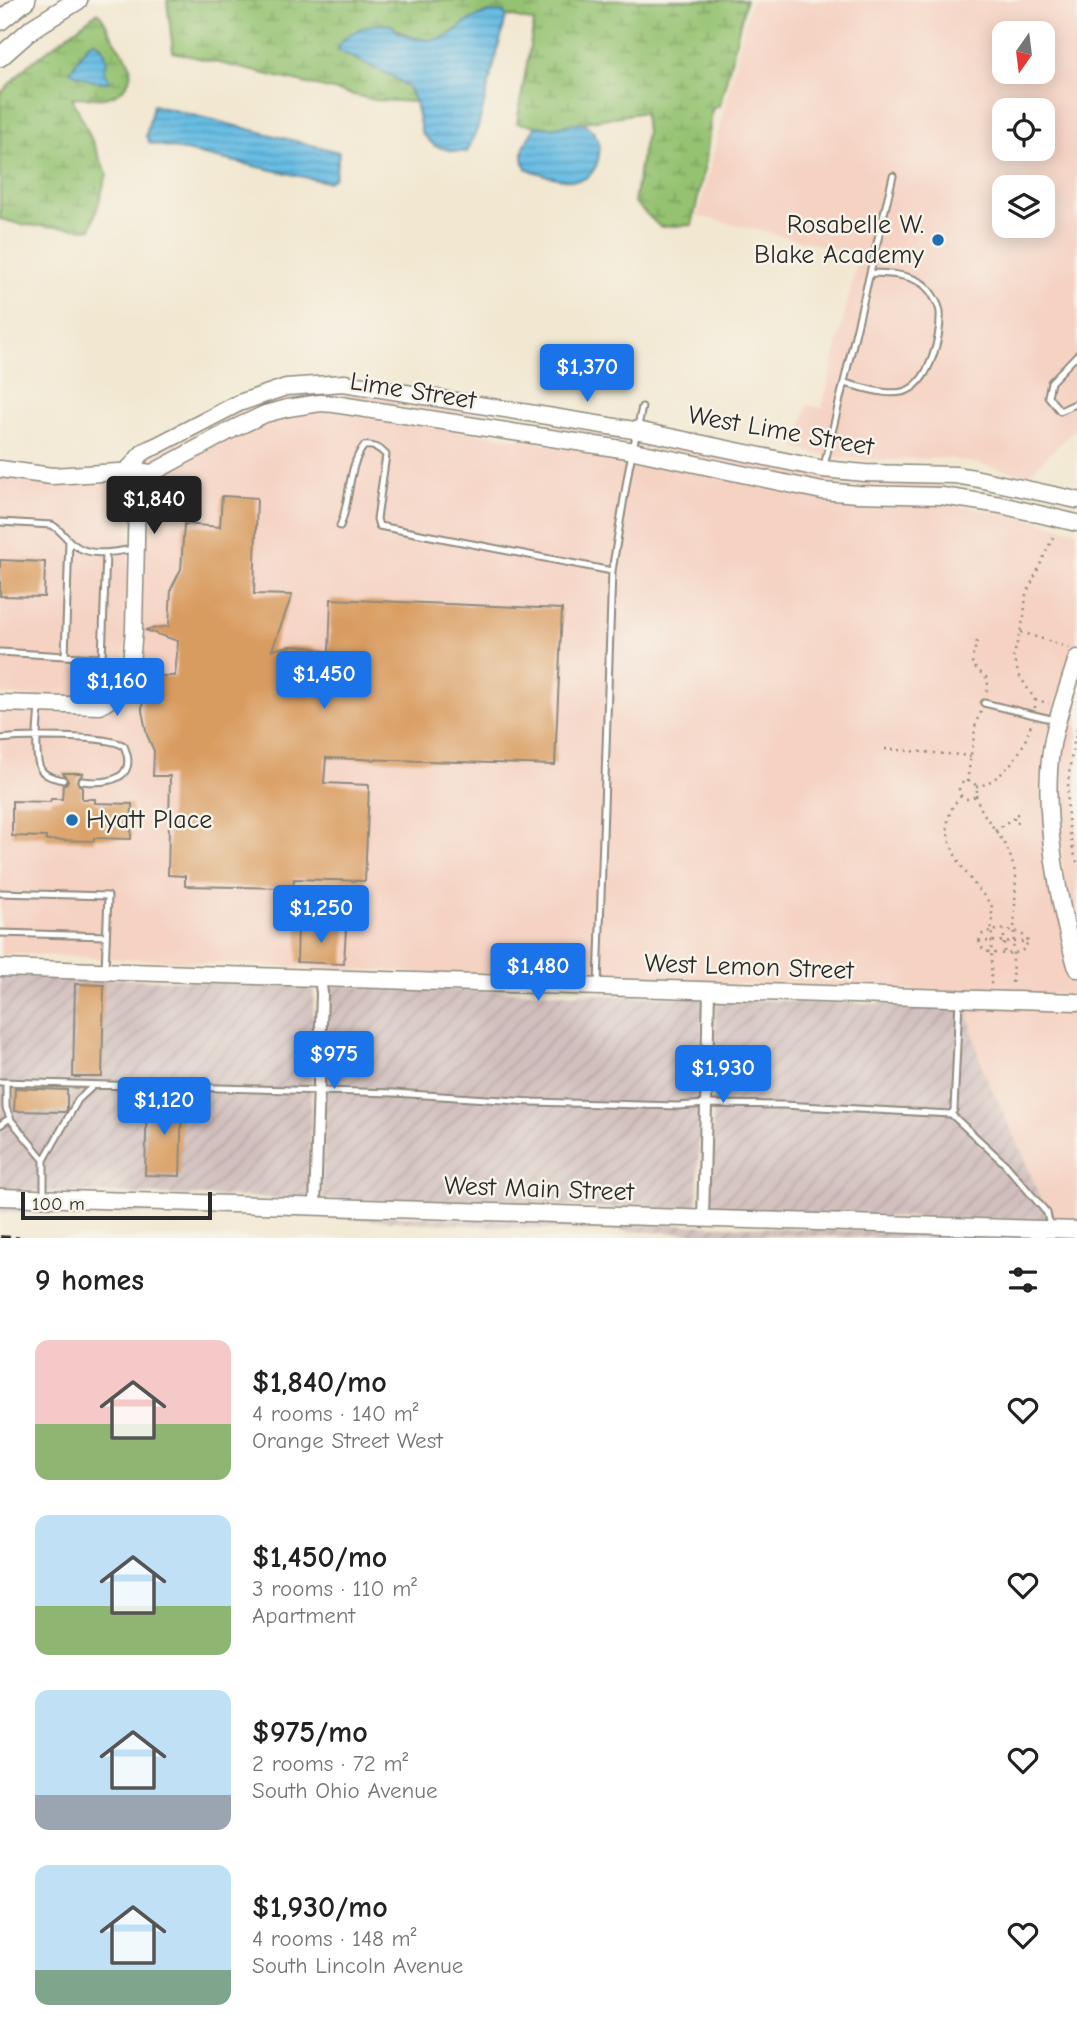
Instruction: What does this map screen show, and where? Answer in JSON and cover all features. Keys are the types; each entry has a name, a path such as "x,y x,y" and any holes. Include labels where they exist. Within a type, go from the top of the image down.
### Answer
{"main road":[{"path":"0,21 26,0"},
{"path":"0,47 56,0"},
{"path":"0,57 33,29 78,0"}],"street":[{"name":"West Lime Street","path":"126,471 141,452 239,403 286,387 344,383 638,431 824,469 865,473 955,475 1077,500"},
{"name":"Lime Street","path":"126,471 152,473 265,414 320,403 634,451 822,491 942,496 1001,505 1077,523"},
{"path":"0,469 52,476 126,471 137,497 131,662 130,675 123,691 100,706 0,703"},
{"path":"1073,653 1051,748 1048,774 1053,846 1062,904 1077,969"},
{"name":"West Lemon Street","path":"0,968 1077,1002"},
{"path":"315,1206 322,993 320,978"},
{"path":"703,1219 709,992"},
{"name":"West Main Street","path":"0,1197 1077,1230"}],"lane":[{"path":"824,469 893,176"},
{"path":"844,383 883,393 907,390 922,379 932,362 940,310 933,297 923,284 900,275 870,273"},
{"path":"1077,355 1051,382 1048,396 1060,411 1077,403"},
{"path":"598,986 612,570 642,407"},
{"path":"340,526 346,513 357,455 364,446 372,446 386,456 377,519 379,526 612,570"},
{"path":"0,522 52,525 85,551 106,553 135,548"},
{"path":"65,656 69,541"},
{"path":"102,659 106,553"},
{"path":"0,652 131,662"},
{"path":"40,704 38,766 49,776 63,780"},
{"path":"984,704 1058,720"},
{"path":"0,739 104,739 124,746 128,760 120,777 110,782 82,781"},
{"path":"0,893 108,896 105,972"},
{"path":"0,933 106,936"},
{"path":"951,1114 954,1110 959,998"},
{"path":"44,1160 10,1118 3,1082 318,1090 532,1102 810,1106 951,1114 1005,1164 1039,1202 1047,1213 1051,1229"},
{"path":"44,1198 44,1160 78,1100 94,1085"},
{"path":"0,1125 10,1118"}],"path":[{"path":"976,788 994,781 1017,755 1029,735 1035,700 1014,667 1013,658 1021,632 1026,595 1056,531"},
{"path":"1021,632 1073,653"},
{"path":"1035,700 1051,704"},
{"path":"1077,729 1067,793 1069,822 1077,862"},
{"path":"885,749 972,757"},
{"path":"991,985 992,907 967,874 947,834 948,814 961,796 960,788 965,782 973,783 979,807 1003,841 1013,861 1016,877 1013,986"},
{"path":"961,796 968,799 976,795"},
{"path":"995,831 1018,814"},
{"path":"1013,818 1014,822 1019,823"},
{"path":"987,931 1004,931 1021,933 1028,942 1024,949 1004,953 986,951 979,941 981,935 987,931"},
{"path":"1004,931 1004,953"},
{"path":"979,941 1028,942"}],"shaded area":[{"name":"Rosabelle W. Blake Academy","path":"751,0 1077,0 1077,427 1028,475 947,458 868,460 832,457 796,449 807,405 822,408 859,254 698,216"},
{"path":"343,391 680,447 931,483 958,491 823,484 635,444 402,406 321,396 151,465 141,464 145,458 241,410 300,393"},
{"path":"320,411 1000,512 1077,531 1077,641 1044,748 1069,966 1077,995 494,976 0,955 0,710 102,713 127,697 137,479 267,421"},
{"path":"0,476 122,479 130,499 127,629 123,674 118,686 99,699 0,695"},
{"path":"1077,681 1077,940 1068,902 1056,800 1057,749"},
{"path":"0,975 314,985 309,1199 0,1190"},
{"path":"328,985 703,998 697,1211 322,1199"},
{"path":"716,999 966,1006 984,1073 1022,1152 1049,1221 710,1212"},
{"path":"966,1006 1077,1010 1077,1222 1049,1221 1022,1152 984,1073"},
{"path":"0,1204 1055,1238 886,1238 569,1230 253,1214 0,1212"}],"green space":[{"path":"167,0 746,0 720,105 712,109 706,160 692,225 660,227 634,202 646,132 644,112 550,128 517,123 534,22 506,17 504,12 457,34 427,40 383,24 359,30 345,54 392,76 408,87 415,102 375,100 173,52"},
{"path":"98,12 126,56 130,72 127,84 111,96 72,97 107,174 91,229 24,225 0,219 0,94 27,66"}],"water":[{"path":"489,12 504,12 506,17 478,127 467,152 435,146 422,134 415,102 408,87 392,76 337,50 346,37 368,26 392,25 399,33 427,40 446,37 470,20"},
{"path":"94,41 105,54 107,63 104,71 110,81 95,81 70,71 88,44"},
{"path":"153,105 339,152 335,176 329,182 322,181 150,143 146,136"},
{"path":"582,122 596,136 599,147 596,166 588,177 567,180 526,168 523,151 536,126 550,128"}],"building":[{"path":"222,496 257,498 254,594 292,595 272,650 291,646 309,647 329,653 331,599 562,609 555,765 326,758 324,783 369,785 365,881 294,879 293,888 185,886 185,876 168,875 170,776 153,776 154,751 147,735 142,711 143,691 156,690 156,676 175,676 178,641 145,630 169,626 171,589 181,569 184,524 220,527"},
{"path":"0,560 45,562 44,597 0,596"},
{"name":"Hyatt Place","path":"63,773 83,773 77,781 82,786 82,799 95,799 95,803 132,804 131,839 46,840 46,837 12,836 12,801 50,802 51,799 62,799 63,785 68,781"},
{"path":"298,926 346,928 344,964 297,962"},
{"path":"75,984 104,985 102,1077 73,1077"},
{"path":"15,1088 67,1090 67,1110 14,1111"},
{"path":"147,1098 182,1099 180,1176 145,1175"}],"railway":[{"path":"0,1237 19,1238"}],"place":[{"name":"Rosabelle W. Blake Academy","path":"938,240"},
{"name":"Hyatt Place","path":"72,820"}]}
